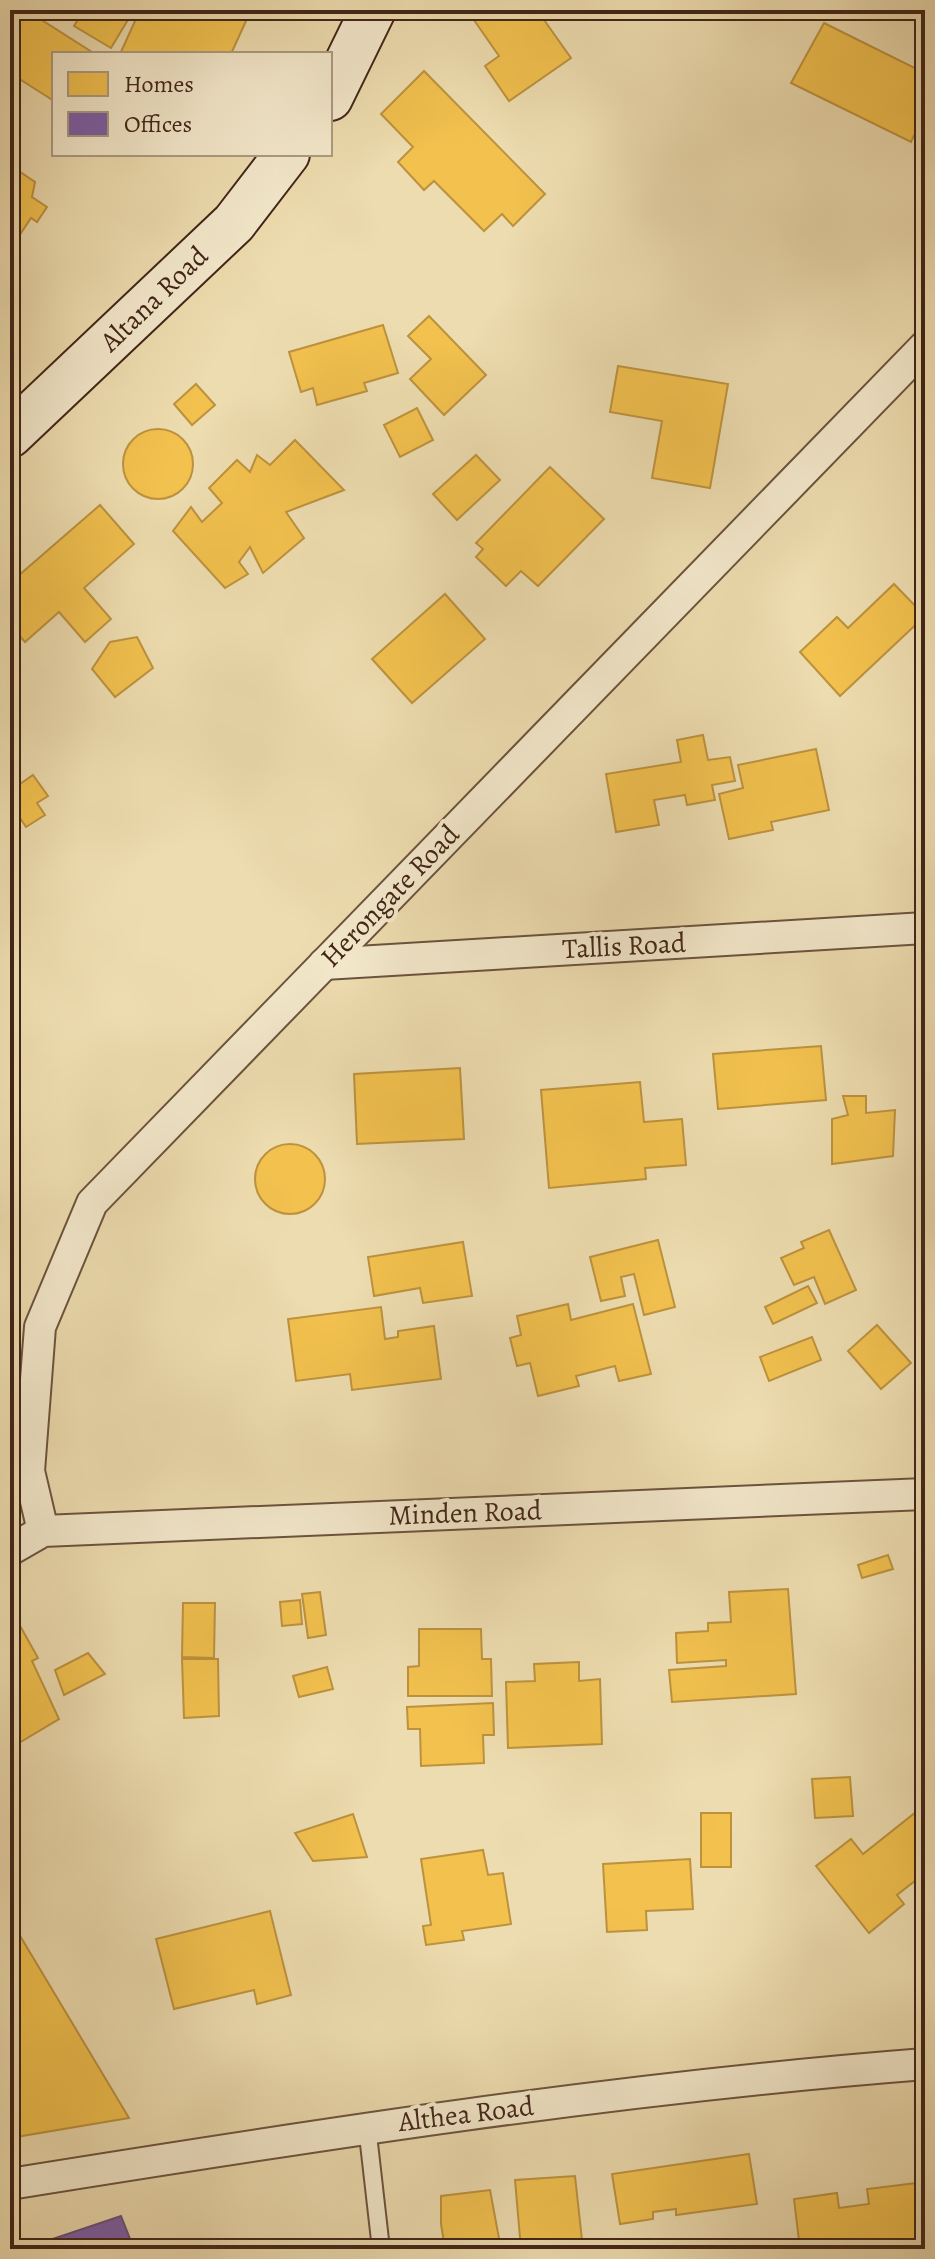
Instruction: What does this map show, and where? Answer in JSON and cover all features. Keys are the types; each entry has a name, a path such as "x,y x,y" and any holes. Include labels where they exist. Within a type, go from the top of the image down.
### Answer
{"main road":[{"path":"332,94 373,10"},
{"name":"Altana Road","path":"10,435 234,223 285,156"}],"street":[{"name":"Herongate Road","path":"43,1531 29,1471 40,1327 92,1203 925,346"},
{"name":"Tallis Road","path":"324,964 925,928"},
{"name":"Minden Road","path":"10,1550 43,1531 925,1494"},
{"name":"Althea Road","path":"10,2184 367,2126 765,2076 925,2064"}],"lane":[{"path":"367,2126 381,2249"}],"building: Homes":[{"path":"10,10 26,10 92,52 52,52 52,100 10,73"},
{"path":"84,10 117,10 129,18 111,48 74,26"},
{"path":"140,10 251,10 232,52 121,52"},
{"path":"467,10 537,10 571,58 509,101 485,66 499,56"},
{"path":"824,23 925,73 925,112 911,142 791,83"},
{"path":"424,71 545,194 513,226 502,214 484,231 434,181 424,190 398,162 413,147 381,114"},
{"path":"10,165 35,182 32,197 47,207 37,222 31,218 15,242 10,238"},
{"path":"429,316 486,375 444,415 410,379 431,359 408,336"},
{"path":"383,325 398,373 364,383 367,391 317,405 313,388 301,392 289,352"},
{"path":"618,366 728,384 710,488 652,478 662,421 610,412"},
{"path":"196,384 215,405 192,425 174,404"},
{"path":"417,408 433,440 400,457 384,425"},
{"path":"158,429 183,439 193,464 183,489 158,499 133,489 123,464 133,439"},
{"path":"295,440 344,490 286,512 304,538 263,573 250,547 239,562 248,574 225,588 173,531 191,507 202,522 222,503 209,488 237,460 250,472 257,455 270,465"},
{"path":"476,455 500,480 457,520 433,494"},
{"path":"550,467 604,519 538,586 521,571 506,586 476,557 483,549 476,543"},
{"path":"100,505 134,544 84,588 111,619 85,642 59,612 25,642 10,625 10,583"},
{"path":"894,584 925,616 840,696 800,652 837,617 848,628"},
{"path":"445,594 485,639 412,703 372,659"},
{"path":"137,637 153,668 115,697 92,669 110,642"},
{"path":"703,735 708,760 730,757 735,781 712,785 715,800 687,805 685,795 654,800 659,825 616,832 606,774 681,762 677,740"},
{"path":"816,749 829,810 771,822 773,830 729,839 719,794 743,788 738,765"},
{"path":"33,775 48,796 37,803 45,815 26,827 20,818 11,825 10,791"},
{"path":"821,1046 826,1100 718,1109 713,1054"},
{"path":"460,1068 464,1139 357,1144 354,1074"},
{"path":"640,1082 644,1122 682,1119 686,1165 645,1168 646,1179 549,1188 541,1090"},
{"path":"843,1096 866,1096 866,1113 895,1110 893,1156 832,1164 832,1119 848,1115"},
{"path":"290,1144 315,1154 325,1179 315,1204 290,1214 265,1204 255,1179 265,1154"},
{"path":"829,1230 856,1290 825,1304 814,1277 794,1285 781,1258 804,1248 801,1242"},
{"path":"658,1240 675,1307 644,1315 634,1274 621,1277 625,1296 601,1301 590,1257"},
{"path":"463,1242 472,1296 423,1303 420,1288 374,1296 368,1257"},
{"path":"808,1286 817,1303 773,1324 765,1307"},
{"path":"568,1304 571,1320 633,1304 651,1374 619,1381 615,1366 576,1376 579,1386 538,1396 530,1363 517,1366 510,1338 521,1335 517,1316"},
{"path":"381,1307 385,1339 398,1337 398,1331 434,1326 441,1379 352,1390 350,1374 296,1381 288,1319"},
{"path":"877,1325 911,1363 881,1389 848,1351"},
{"path":"812,1337 821,1360 769,1381 760,1357"},
{"path":"888,1555 893,1569 862,1578 858,1565"},
{"path":"920,1557 925,1557 923,1613"},
{"path":"788,1589 796,1694 672,1702 669,1670 726,1666 726,1660 677,1663 676,1633 708,1631 708,1623 731,1622 729,1592"},
{"path":"320,1592 326,1635 308,1638 302,1594"},
{"path":"300,1600 302,1624 282,1626 280,1602"},
{"path":"183,1603 215,1603 214,1658 182,1657"},
{"path":"18,1622 38,1658 32,1661 59,1719 14,1746 10,1740 10,1626"},
{"path":"419,1629 481,1629 482,1659 491,1659 492,1696 408,1696 408,1667 419,1666"},
{"path":"88,1653 105,1674 64,1695 55,1670"},
{"path":"182,1659 218,1659 219,1716 184,1718"},
{"path":"579,1662 579,1681 600,1679 602,1744 508,1748 506,1682 535,1681 534,1664"},
{"path":"327,1667 333,1689 299,1697 293,1676"},
{"path":"493,1703 494,1735 483,1735 484,1763 421,1766 420,1729 408,1729 407,1707"},
{"path":"850,1777 853,1816 815,1818 812,1779"},
{"path":"916,1812 925,1823 925,1873 897,1895 904,1904 869,1933 816,1866 851,1839 863,1854"},
{"path":"701,1813 731,1813 731,1867 701,1867"},
{"path":"353,1814 367,1857 313,1861 295,1833"},
{"path":"483,1850 488,1875 503,1873 511,1924 462,1931 464,1940 426,1945 423,1926 431,1925 421,1859"},
{"path":"690,1859 693,1909 646,1911 647,1930 607,1932 603,1864"},
{"path":"270,1911 291,1995 257,2004 254,1990 174,2009 156,1939"},
{"path":"10,1919 129,2118 10,2138"},
{"path":"749,2154 757,2204 676,2215 676,2209 653,2212 653,2219 620,2224 612,2174"},
{"path":"575,2176 583,2249 521,2249 515,2180"},
{"path":"925,2182 925,2249 800,2249 794,2199 837,2193 839,2208 869,2204 867,2189"},
{"path":"490,2190 501,2249 445,2249 441,2196"},
{"path":"296,2240 297,2249 217,2249"}],"building: Offices":[{"path":"121,2216 134,2249 23,2249"}]}
